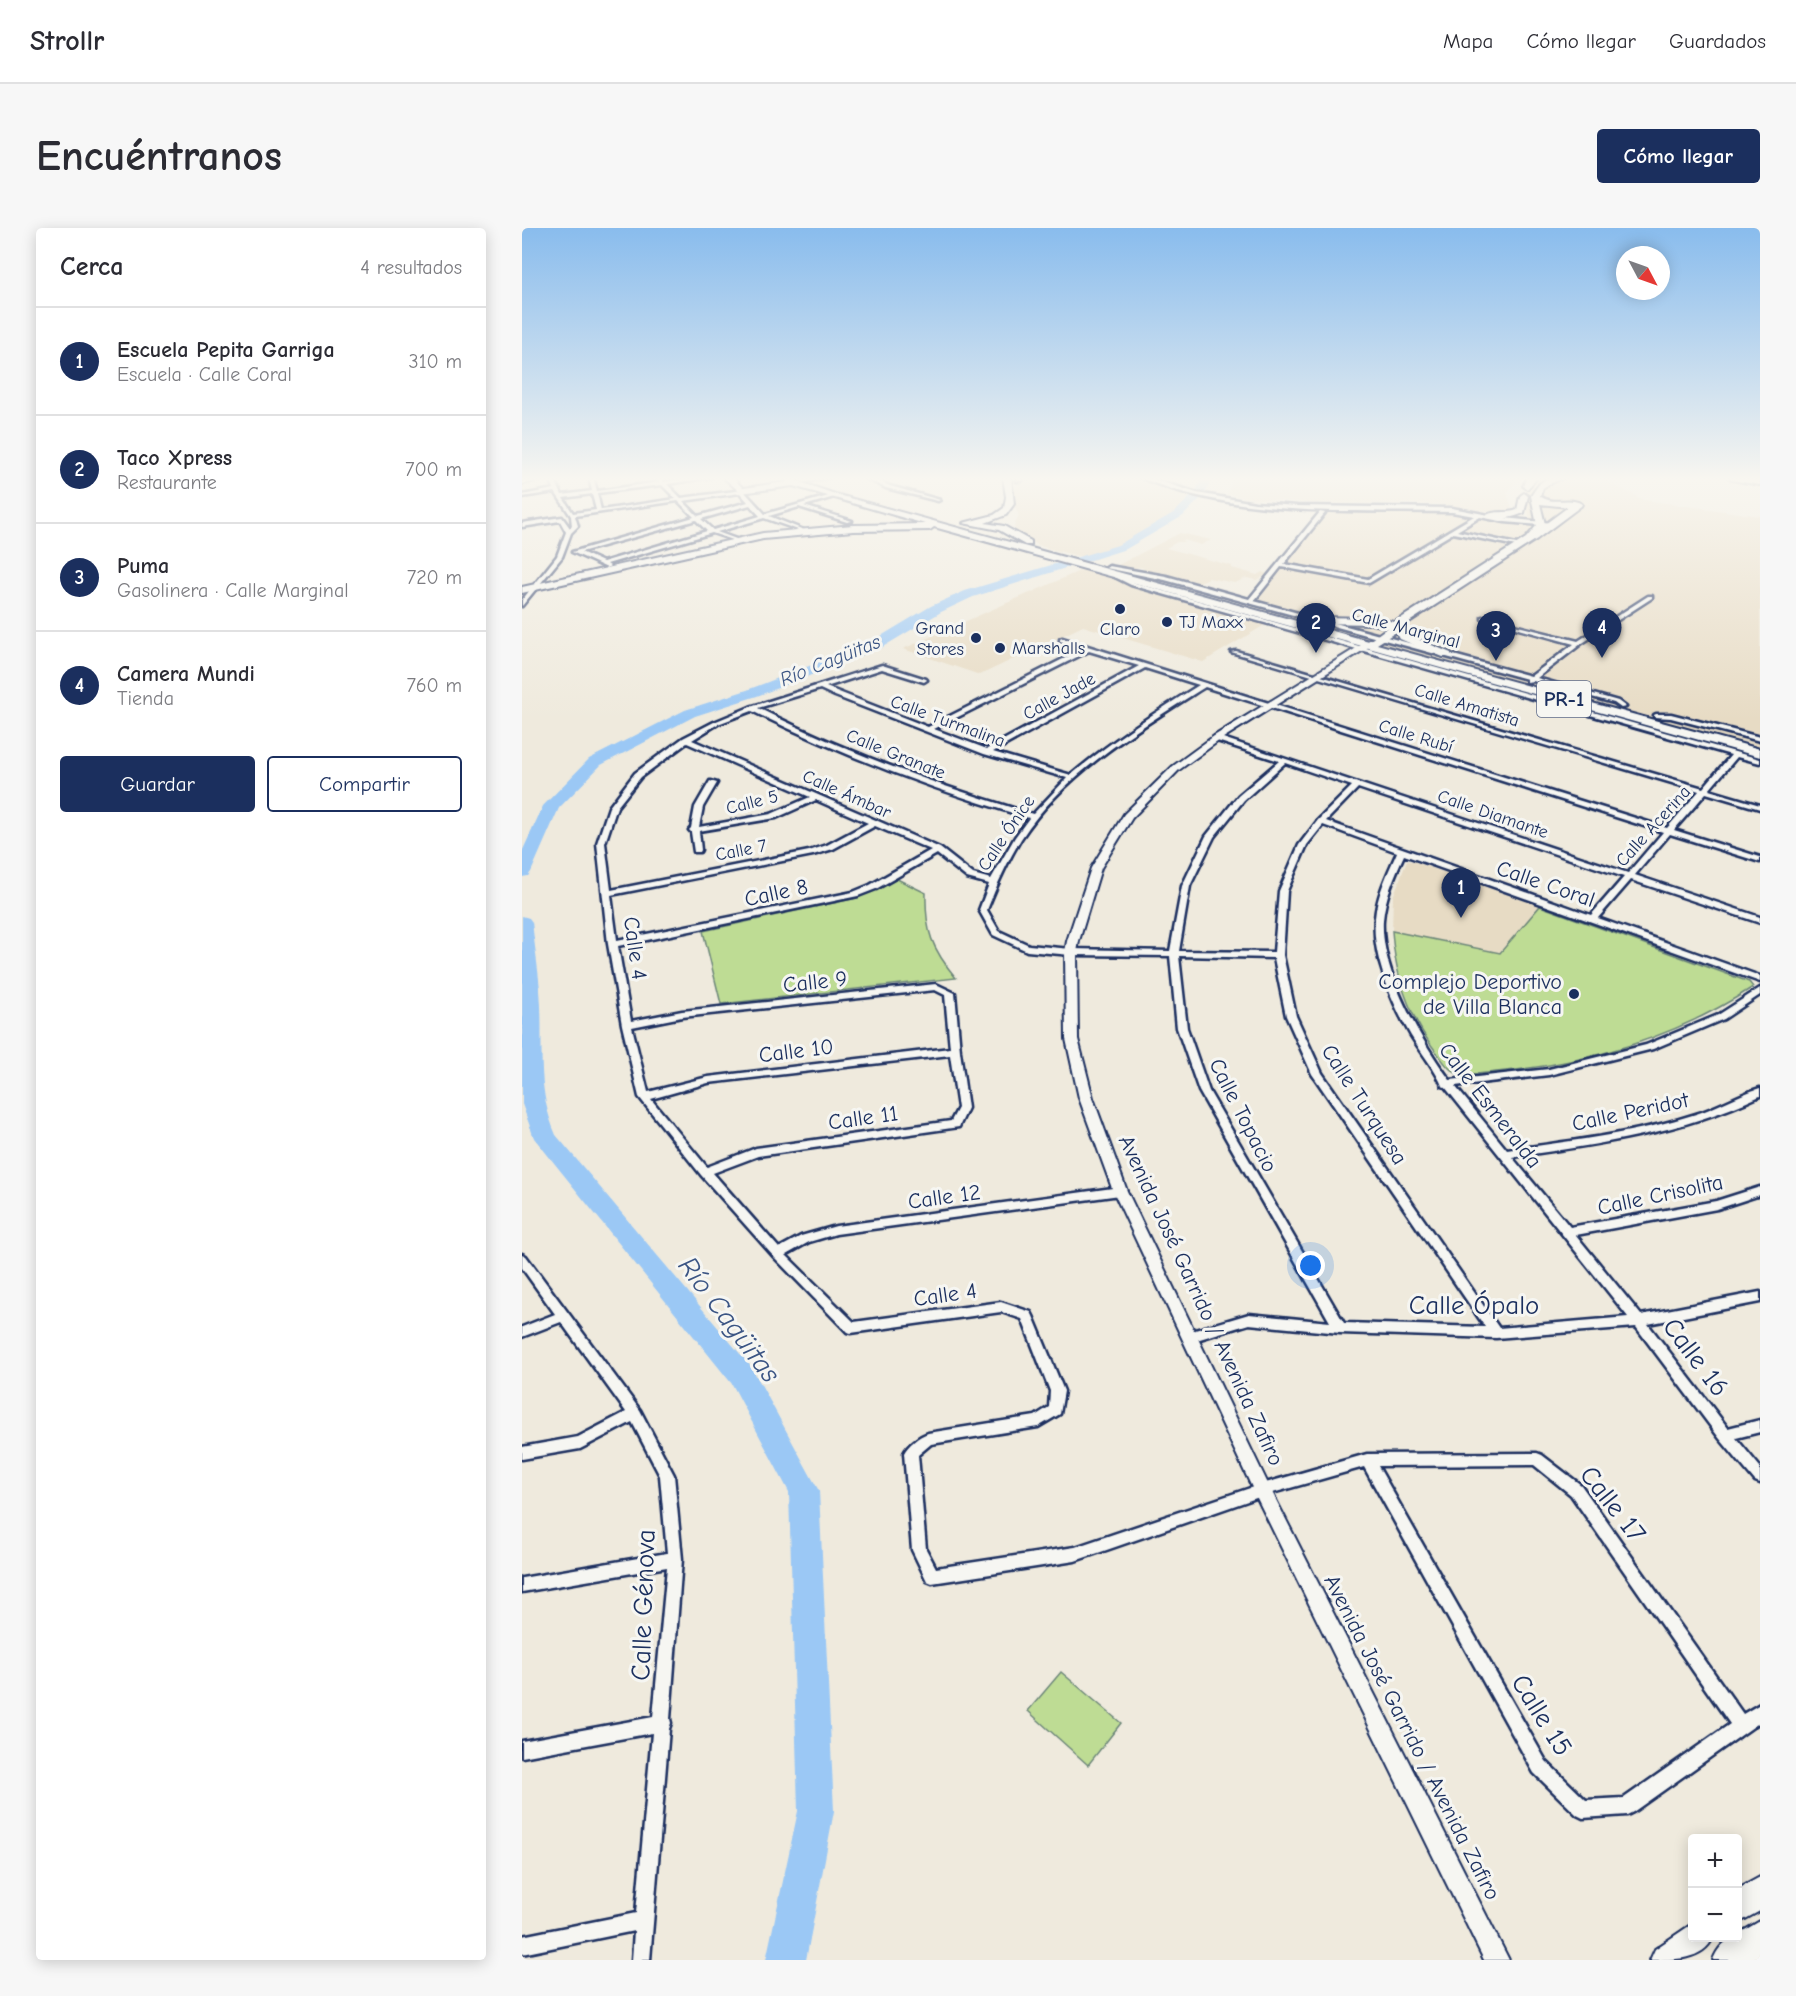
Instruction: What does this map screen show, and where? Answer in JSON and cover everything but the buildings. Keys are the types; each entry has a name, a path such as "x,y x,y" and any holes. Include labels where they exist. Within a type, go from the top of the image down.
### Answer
{"main road":[{"path":"526,595 575,578 662,558"},
{"path":"526,595 683,558"},
{"name":"PR-1","path":"1062,558 1272,621 1530,680 1760,749"},
{"name":"Avenida José Garrido / Avenida Zafiro","path":"1371,643 1500,558"},
{"name":"PR-1","path":"1104,569 1167,581 1456,669 1719,742 1760,749"},
{"path":"1320,620 1371,621 1398,626 1407,639 1447,655"},
{"path":"1456,669 1478,671 1522,684 1530,680"},
{"path":"1742,1905 1760,1892"},
{"path":"1729,1960 1760,1937"},
{"path":"1666,1960 1691,1942"}],"street":[{"path":"526,595 558,558"},
{"path":"589,558 613,569"},
{"path":"602,564 623,558"},
{"path":"1251,601 1286,558"},
{"path":"1280,566 1369,581 1407,558"},
{"name":"Calle Marginal","path":"1167,581 1320,620 1371,643 1447,655 1530,680"},
{"path":"1530,680 1580,643 1650,597"},
{"path":"1484,618 1580,643"},
{"name":"Calle Rubí","path":"1062,640 1760,860"},
{"path":"1371,643 1760,761"},
{"name":"Avenida José Garrido / Avenida Zafiro","path":"1371,643 1315,675 1217,738 1176,768 1128,816 1096,868 1071,952 1072,1039 1086,1098 1120,1191 1262,1490 1497,1960"},
{"path":"927,730 1089,648"},
{"name":"Calle Amatista","path":"1234,652 1760,807"},
{"name":"Calle Jade","path":"987,752 1145,666"},
{"name":"Calle 4","path":"924,680 882,667 752,708 716,723 686,740 638,775 613,807 601,843 627,1025 644,1096 705,1172 778,1254 851,1328 1001,1307 1027,1316 1057,1390 1055,1410 1038,1421 928,1438 911,1453 919,1550 932,1576 1075,1554 1262,1490"},
{"name":"Calle Ónice","path":"1204,685 1132,729 1070,777 1033,817 991,882 982,910 996,933 1027,948 1071,952 1278,955"},
{"name":"Calle Turmalina","path":"819,686 987,752 1070,777"},
{"name":"Calle Granate","path":"752,708 787,726 951,793 1033,817"},
{"path":"1656,716 1671,716 1760,738"},
{"name":"Calle Diamante","path":"1217,738 1760,920"},
{"name":"Calle Ámbar","path":"686,740 937,850 970,876 991,882"},
{"name":"Calle Acerina","path":"1593,918 1736,754"},
{"name":"Calle Topacio","path":"1286,760 1241,798 1210,836 1186,886 1174,954 1182,1028 1204,1090 1340,1328"},
{"path":"697,850 693,830 699,804 713,783"},
{"name":"Calle Turquesa","path":"1358,785 1321,822 1303,845 1283,891 1278,955 1291,1016 1317,1074 1496,1333"},
{"name":"Calle 5","path":"693,830 773,816 816,797"},
{"name":"Calle Coral","path":"1321,822 1760,979"},
{"name":"Calle 7","path":"608,893 810,853 830,847 874,823"},
{"name":"Calle 8","path":"614,944 855,894 873,887 937,850"},
{"name":"Calle Esmeralda","path":"1402,851 1382,895 1380,940 1396,997 1416,1039 1446,1084 1639,1321"},
{"name":"Calle 9","path":"627,1025 682,1014 936,987 950,993 955,1051"},
{"path":"1446,1084 1549,1072 1649,1047 1721,1017 1760,991"},
{"name":"Calle 10","path":"644,1096 708,1080 955,1051"},
{"name":"Calle 11","path":"705,1172 756,1152 955,1124 963,1108 955,1051"},
{"name":"Calle Peridot","path":"1504,1154 1618,1137 1699,1116 1760,1092"},
{"name":"Calle 12","path":"778,1254 805,1239 836,1230 1120,1191"},
{"name":"Calle Crisolita","path":"1567,1232 1717,1205 1760,1191"},
{"name":"Calle Génova","path":"522,1259 634,1414 667,1475 675,1559 663,1723 641,1960"},
{"name":"Calle Ópalo","path":"1190,1336 1249,1319 1340,1328 1496,1333 1639,1321 1760,1297"},
{"path":"522,1332 563,1316"},
{"name":"Calle 16","path":"1639,1321 1725,1435 1760,1477"},
{"path":"522,1454 580,1443 634,1414"},
{"path":"1725,1435 1760,1426"},
{"name":"Calle 17","path":"1262,1490 1367,1460 1537,1459 1575,1490 1741,1726"},
{"name":"Calle 15","path":"1367,1460 1540,1767 1583,1809 1627,1806 1760,1712"},
{"path":"522,1585 675,1559"},
{"path":"522,1749 663,1723"},
{"path":"522,1945 645,1920"}],"shaded area":[{"path":"1132,558 1202,558 1257,575 1262,572 1268,574 1257,580 1246,578 1235,583 1209,578 1195,584 1141,570 1144,568 1133,569 1118,565"},
{"path":"1286,558 1760,558 1760,750 1236,605 1251,601"},
{"path":"1084,569 1273,620 1203,662 1083,626 980,675 903,649"},
{"path":"1407,861 1540,906 1500,953 1392,931 1393,897"}],"green space":[{"path":"897,879 926,893 927,918 932,939 941,958 956,978 721,1004 703,931 857,898"},
{"name":"Complejo Deportivo de Villa Blanca","path":"1540,906 1749,982 1753,987 1724,1005 1662,1034 1597,1055 1530,1068 1465,1075 1456,1073 1448,1067 1427,1040 1412,1011 1396,964 1392,931 1500,953"},
{"path":"1061,1672 1121,1723 1088,1765 1028,1711"}],"waterway":[{"name":"Río Cagüitas","path":"522,872 551,806 595,762 690,713 752,693 876,645 936,609 969,594 1090,558"},
{"name":"Río Cagüitas","path":"522,922 531,1003 531,1092 535,1112 546,1138 742,1376 804,1491 816,1811 786,1960"}],"place":[{"name":"Claro","path":"1120,609"},
{"name":"TJ Maxx","path":"1167,622"},
{"name":"Grand Stores","path":"976,638"},
{"name":"Marshalls","path":"1000,648"},
{"name":"Taco Xpress","path":"1316,653"},
{"name":"Camera Mundi","path":"1602,658"},
{"name":"Puma","path":"1496,661"},
{"name":"Escuela Pepita Garriga","path":"1461,918"},
{"name":"Complejo Deportivo de Villa Blanca","path":"1574,994"}]}
